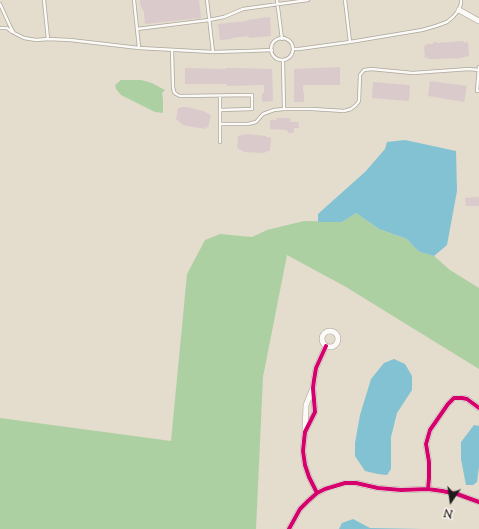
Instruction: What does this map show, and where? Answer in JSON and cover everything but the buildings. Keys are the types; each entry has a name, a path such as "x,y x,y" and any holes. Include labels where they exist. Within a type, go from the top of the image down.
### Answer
{"street":[{"path":"459,10 479,21"},
{"path":"305,432 315,412 313,388 316,368 326,346"},
{"path":"313,388 306,405 303,451 305,465 317,493"},
{"path":"428,489 429,462 426,444 430,430 454,398 467,399 479,408"},
{"path":"290,529 300,509 317,493 344,483 356,483 378,488 401,490 428,489 457,494 479,502"}],"lane":[{"path":"44,0 48,39"},
{"path":"134,0 139,48"},
{"path":"208,0 213,52"},
{"path":"277,0 282,39"},
{"path":"137,29 209,20 224,17 243,8 308,0"},
{"path":"344,0 350,42"},
{"path":"293,49 350,42 422,30 436,26 453,18 459,10 461,0"},
{"path":"0,4 14,33"},
{"path":"0,28 7,28 24,38 36,40 70,40 139,48 213,52 272,50"},
{"path":"282,39 288,40 293,45 293,49 292,55 289,58 279,60 274,56 272,46 276,41 282,39"},
{"path":"172,50 173,87 176,94 180,96 252,95 252,109 220,110"},
{"path":"283,60 284,109"},
{"path":"220,124 248,124 256,122 263,114 274,110 306,107 344,111 351,109 356,106 358,101 360,75 364,70 371,69 412,73 479,69 477,91 479,91"},
{"path":"220,96 220,142"}],"green space":[{"path":"121,80 141,80 152,83 165,90 162,93 163,113 155,112 121,95 116,89 115,85"},
{"path":"356,213 379,229 407,239 420,252 434,256 450,270 479,288 479,369 346,287 287,255 263,377 256,529 0,529 0,418 171,441 187,274 205,240 220,234 252,237 267,230 304,221 342,222"}],"water":[{"path":"405,140 456,151 457,191 447,245 434,256 420,252 407,239 379,229 356,213 342,222 318,222 318,214 366,171 385,149 387,142"},
{"path":"394,359 405,364 412,376 412,390 397,413 391,437 391,469 387,475 365,471 355,456 355,443 360,415 371,379 384,363"},
{"path":"474,425 479,426 479,466 477,482 473,485 466,485 461,459 461,442"},
{"path":"353,519 370,528 423,529 339,529 342,523"}],"cycle path":[{"path":"317,493 309,477 303,451 305,432 315,412 313,388 316,368 326,346"},
{"path":"428,489 429,462 426,444 430,430 454,398 467,399 479,408"},
{"path":"289,529 300,509 317,493 345,483 356,483 378,488 401,490 428,489 457,494 479,502"}]}
